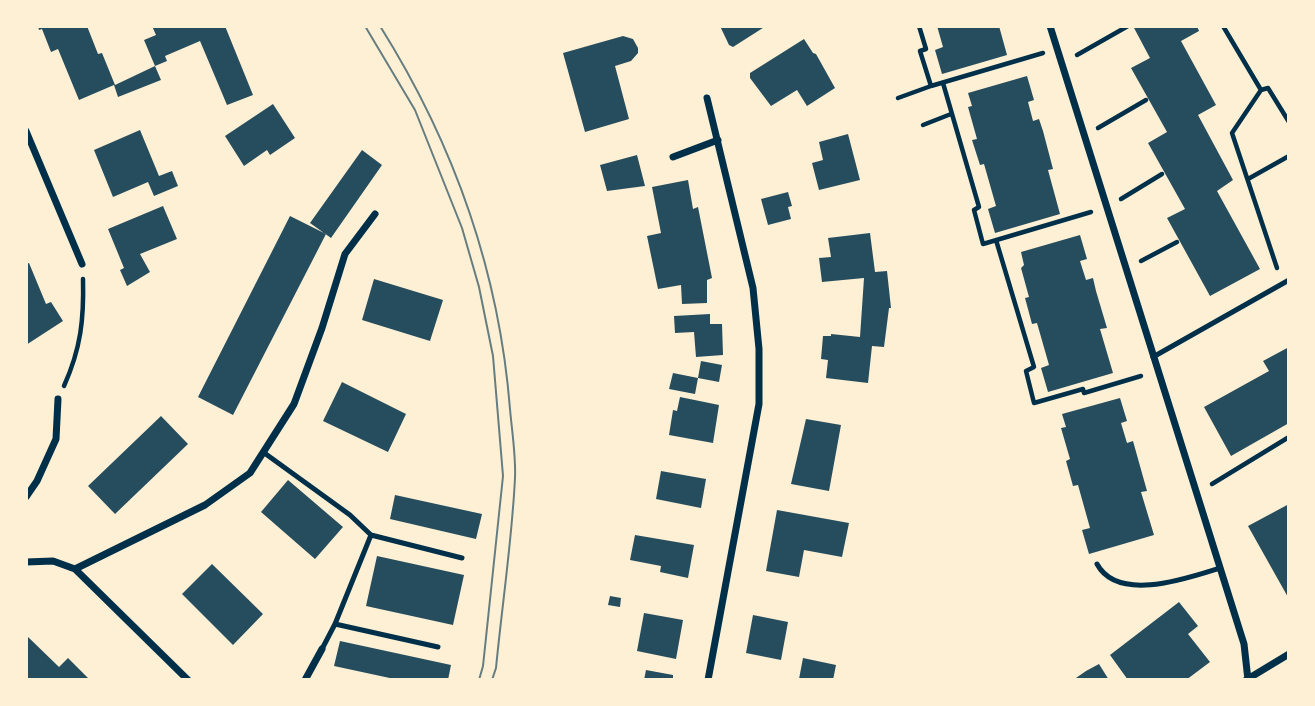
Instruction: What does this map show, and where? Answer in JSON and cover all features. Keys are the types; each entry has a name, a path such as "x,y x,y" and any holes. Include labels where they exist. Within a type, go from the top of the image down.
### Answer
{"street":[{"path":"1050,26 1244,644 1247,679 1289,654"},
{"path":"706,99 753,289 759,348 759,404 708,680"},
{"path":"26,131 82,264"},
{"path":"673,158 718,140"},
{"path":"75,569 205,505 250,473 294,404 345,254 375,214"},
{"path":"26,497 37,481 56,439 58,399"},
{"path":"26,562 53,561 75,569 188,680"},
{"path":"305,680 322,649"}],"lane":[{"path":"1153,357 1289,280"},
{"path":"263,452 350,515 371,535 462,558"},
{"path":"322,649 371,535"},
{"path":"1097,564 1110,578 1127,583 1147,584 1180,580 1220,568"},
{"path":"335,624 438,647"}],"path":[{"path":"919,26 926,49 920,51 930,86"},
{"path":"1061,64 1128,26"},
{"path":"1223,26 1261,90"},
{"path":"898,98 1057,49"},
{"path":"943,83 979,207 974,210 983,244 1107,208 1162,174"},
{"path":"1278,268 1233,133 1261,90 1268,88 1289,122"},
{"path":"1084,136 1146,100"},
{"path":"923,125 951,114"},
{"path":"1248,179 1289,156"},
{"path":"996,240 1034,367 1026,370 1034,402 1083,389 1084,393 1158,371"},
{"path":"1126,269 1177,242"},
{"path":"58,399 80,344 84,310 82,264"},
{"path":"1196,494 1289,437"}],"building":[{"path":"38,26 87,26 115,85 155,66 161,80 118,97 114,85 79,100 58,49 51,52 42,29 39,30"},
{"path":"152,26 225,26 253,95 227,105 200,41 165,56 167,61 155,66 144,40 156,35"},
{"path":"720,26 766,26 733,47 729,45"},
{"path":"937,26 999,26 1007,55 942,74 935,50 943,47"},
{"path":"1133,26 1197,26 1199,31 1181,41 1216,105 1198,115 1233,180 1217,191 1260,269 1210,296 1167,218 1185,209 1148,143 1167,132 1131,68 1150,58"},
{"path":"623,36 633,39 638,48 638,53 631,61 615,66 629,119 585,132 563,53"},
{"path":"804,39 816,54 835,88 807,106 797,90 771,106 750,78 750,73"},
{"path":"1027,76 1034,100 1028,102 1033,121 1039,119 1043,131 1053,169 1048,170 1060,214 995,233 988,209 996,206 984,164 980,165 972,140 977,139 968,107 972,106 968,93"},
{"path":"273,104 295,138 270,155 267,150 244,166 225,136"},
{"path":"140,130 159,176 172,171 178,186 154,196 148,182 113,197 94,150"},
{"path":"848,134 860,180 819,190 812,163 823,160 819,142"},
{"path":"362,150 382,165 331,238 310,223"},
{"path":"637,155 645,186 607,191 600,165"},
{"path":"688,180 693,209 698,207 712,278 707,280 707,303 682,304 681,285 658,289 647,236 661,233 652,187"},
{"path":"788,192 792,206 788,207 791,219 768,225 761,199"},
{"path":"163,206 177,239 140,254 150,272 127,286 120,270 124,268 108,229"},
{"path":"290,216 326,234 233,415 198,397"},
{"path":"870,233 875,272 887,271 891,308 884,347 872,346 868,383 826,378 828,360 821,359 823,336 831,334 860,337 864,278 822,282 819,258 831,257 828,238"},
{"path":"1080,235 1087,259 1080,261 1086,280 1093,278 1107,328 1100,329 1113,373 1048,392 1041,368 1049,365 1037,323 1032,324 1025,298 1029,297 1021,268 1024,265 1021,252"},
{"path":"29,263 46,304 51,302 63,321 26,345 26,264"},
{"path":"374,279 443,300 430,341 362,320"},
{"path":"710,314 710,324 722,324 723,355 696,357 694,332 675,333 674,316"},
{"path":"1289,347 1289,423 1231,456 1204,407 1269,371 1263,361"},
{"path":"701,361 722,365 719,382 698,378"},
{"path":"673,373 698,378 695,394 669,389"},
{"path":"342,382 406,414 388,452 323,421"},
{"path":"680,397 719,405 713,443 669,435 673,410 677,411"},
{"path":"1120,398 1127,421 1121,423 1127,443 1133,441 1147,491 1141,492 1154,535 1089,554 1082,530 1090,528 1078,485 1073,486 1066,461 1070,459 1061,428 1066,427 1062,414"},
{"path":"161,416 188,444 115,514 88,486"},
{"path":"806,419 841,425 829,491 791,484"},
{"path":"661,471 706,479 701,508 656,499"},
{"path":"288,480 343,527 315,559 261,512"},
{"path":"395,495 482,514 476,539 390,519"},
{"path":"1289,504 1289,599 1248,526"},
{"path":"777,510 849,523 842,557 804,550 799,577 766,571"},
{"path":"635,535 694,545 688,578 660,572 661,566 630,560"},
{"path":"377,556 464,575 453,625 366,606"},
{"path":"212,564 263,614 233,645 182,594"},
{"path":"610,596 621,598 620,607 608,605"},
{"path":"1179,602 1198,626 1188,634 1210,662 1186,680 1128,680 1110,655"},
{"path":"644,613 683,620 676,659 637,651"},
{"path":"753,615 788,622 781,660 746,653"},
{"path":"26,635 59,667 68,658 90,680 26,680"},
{"path":"340,641 451,665 448,680 399,680 334,666"},
{"path":"803,658 836,665 833,680 799,679"},
{"path":"1099,664 1109,680 1073,680 1086,671"},
{"path":"646,670 673,675 673,680 644,680"}],"tram line":[{"path":"365,26 415,110 462,228 479,287 493,356 503,476 483,666 479,680"},
{"path":"380,26 430,116 469,210 484,258 504,357 515,478 496,668 492,680"}]}
